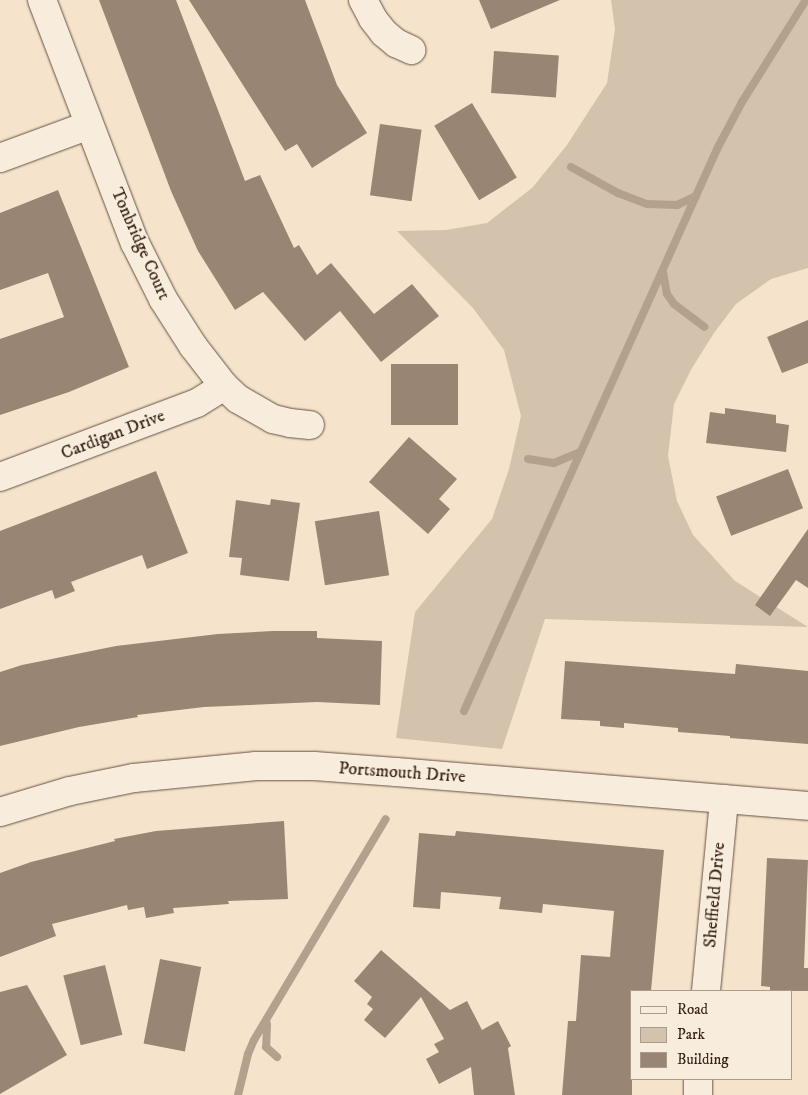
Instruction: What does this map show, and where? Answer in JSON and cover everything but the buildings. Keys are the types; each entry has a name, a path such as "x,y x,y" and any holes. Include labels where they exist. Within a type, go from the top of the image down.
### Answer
{"street":[{"name":"Tonbridge Court","path":"42,0 135,243 152,278 192,346 224,386 254,410 273,419 310,425"},
{"path":"363,0 373,19 384,33 396,43 411,50"},
{"path":"0,158 89,125"},
{"name":"Cardigan Drive","path":"0,477 197,403 224,386"},
{"name":"Portsmouth Drive","path":"0,812 70,791 134,778 256,766 314,766 808,806"},
{"name":"Sheffield Drive","path":"706,990 724,799"},
{"path":"698,1080 698,1095"}],"green space":[{"path":"611,0 808,0 808,268 771,279 736,304 714,333 692,368 674,404 668,456 677,501 693,535 735,581 808,627 545,619 502,749 396,738 415,612 492,519 509,469 521,416 504,350 473,308 397,231 446,230 487,223 532,188 567,145 607,83 615,29"}],"waterway":[{"path":"464,711 717,149 742,102 806,0"},
{"path":"571,167 618,193 647,204 677,205 696,196"},
{"path":"663,272 667,294 674,304 704,327"},
{"path":"528,459 554,463 580,452"},
{"path":"238,1095 248,1054 254,1040 386,819"},
{"path":"267,1024 266,1047 277,1057"}]}
